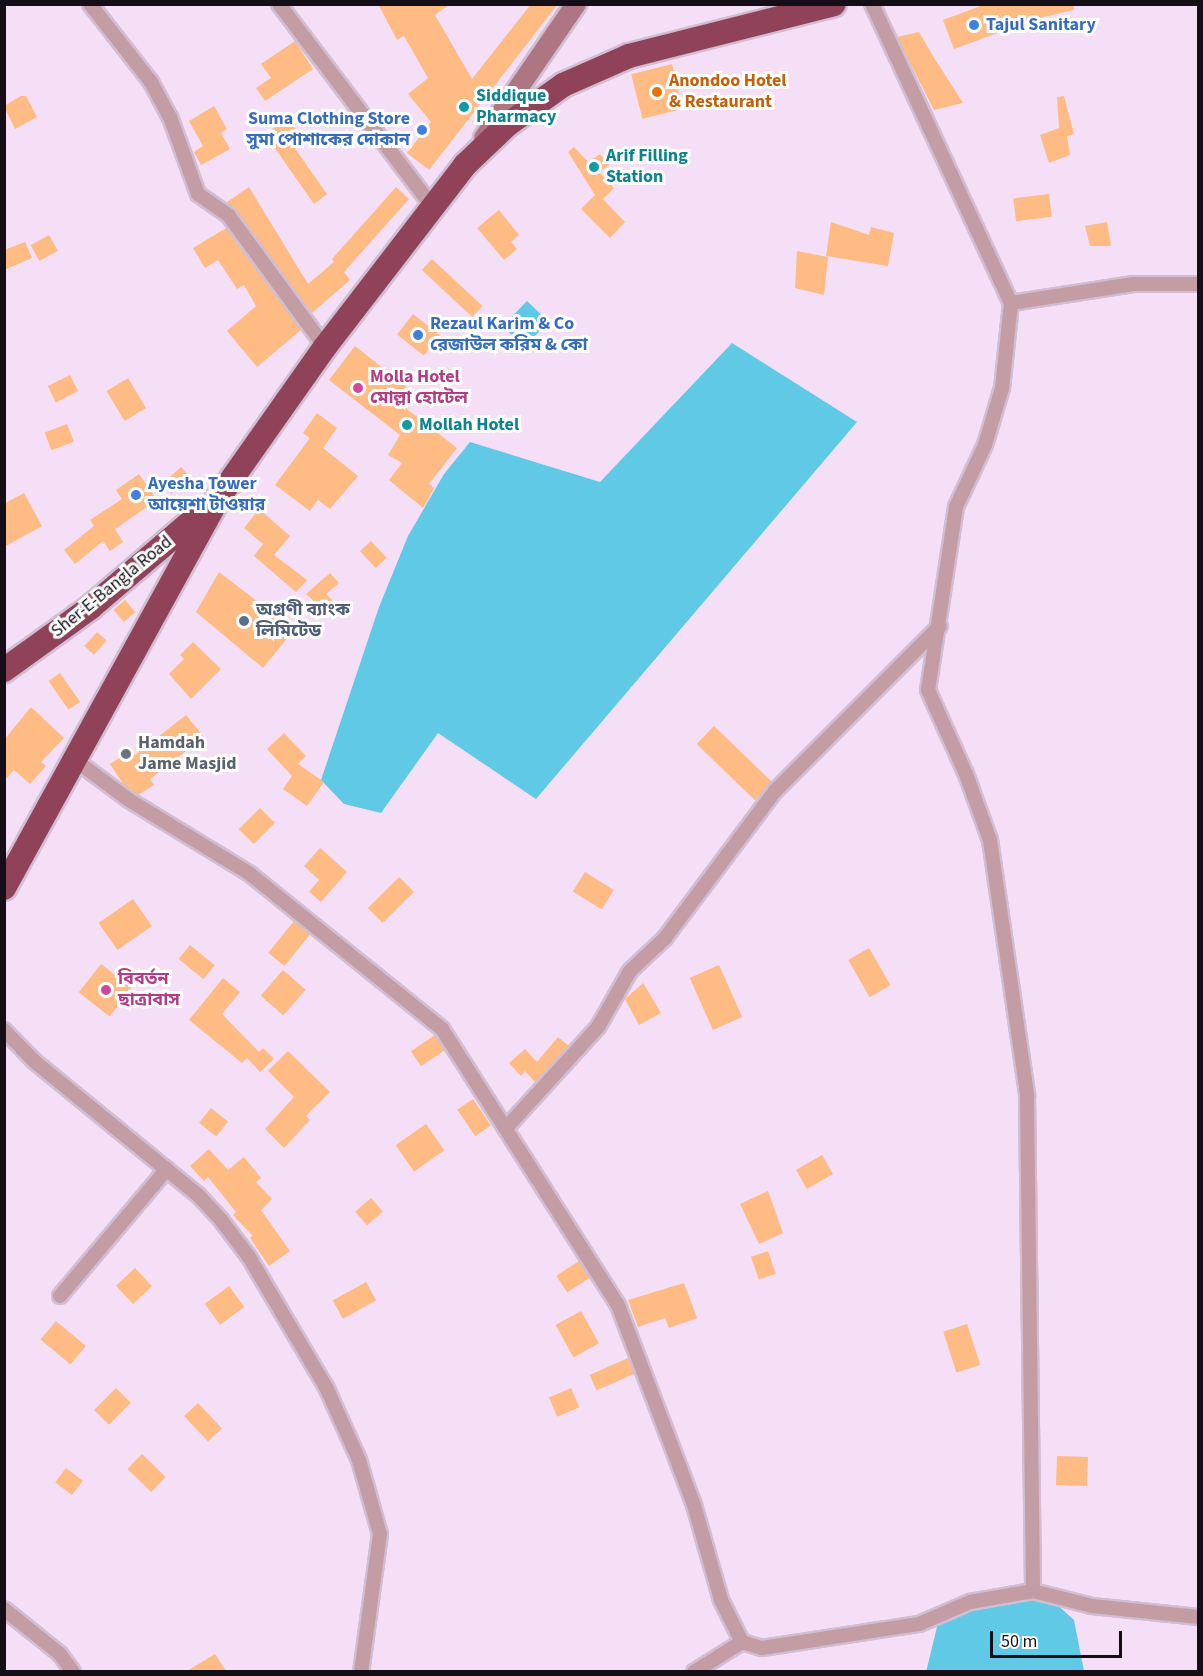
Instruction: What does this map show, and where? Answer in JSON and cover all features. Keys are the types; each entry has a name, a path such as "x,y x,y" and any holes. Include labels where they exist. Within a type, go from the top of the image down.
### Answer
{"highway":[{"path":"4,888 217,500 325,347 431,205 465,165 507,125 563,85 629,56 834,4"},
{"name":"Sher-E-Bangla Road","path":"4,670 90,608 217,500"}],"street":[{"path":"90,4 151,82 170,117 198,194 229,216 325,347"},
{"path":"279,4 431,205"},
{"path":"465,165 576,4"},
{"path":"872,4 1011,303 1002,388 985,445 956,507 940,626 928,690 966,774 990,840 1027,1095 1033,1591"},
{"path":"1011,303 1134,284 1198,284"},
{"path":"507,1127 598,1027 630,971 665,938 776,791 940,626"},
{"path":"75,760 129,800 250,874 436,1023 507,1127 618,1305 694,1505 721,1600 742,1642 762,1648 919,1624 970,1602 1033,1591 1092,1606 1198,1617"},
{"path":"4,1030 34,1061 198,1195 249,1257 326,1387 359,1460 380,1534 362,1671"},
{"path":"60,1296 167,1169"},
{"path":"4,1609 60,1654 73,1671"},
{"path":"694,1671 742,1642"}],"water":[{"path":"527,301 549,322 524,347 503,326"},
{"path":"732,343 857,422 536,799 438,733 381,813 344,804 321,780 379,607 408,536 444,474 470,442 600,482"},
{"path":"1024,1596 1054,1602 1074,1620 1084,1671 926,1672 938,1623 968,1605"}],"building":[{"path":"378,4 450,4 435,15 472,79 531,4 558,4 429,170 407,153 431,122 408,94 428,78 404,36 397,40"},
{"name":"Tajul Sanitary","path":"986,4 1073,4 1074,10 1004,26 1006,30 954,49 943,20"},
{"path":"919,32 963,103 934,110 897,37"},
{"path":"295,41 313,69 265,101 256,88 271,78 261,64"},
{"name":"Anondoo Hotel & Restaurant","path":"672,64 683,109 642,119 631,74"},
{"path":"21,96 26,96 37,117 15,129 4,106"},
{"path":"1064,96 1074,134 1067,136 1070,155 1049,163 1040,135 1059,128 1057,97"},
{"path":"214,106 227,129 221,133 230,149 201,165 194,152 203,146 189,121"},
{"path":"288,118 303,140 294,147 327,194 314,204 265,134"},
{"path":"574,147 588,162 600,154 609,165 599,172 614,188 603,199 625,222 610,238 581,209 595,195 568,152"},
{"path":"249,187 308,284 334,262 332,259 396,187 409,199 344,272 350,280 312,313 227,202"},
{"path":"1049,194 1052,217 1016,221 1013,198"},
{"path":"499,210 519,235 511,242 517,249 504,260 477,228"},
{"path":"831,222 869,235 871,227 894,233 888,266 826,256"},
{"path":"1107,222 1111,246 1090,246 1085,226"},
{"path":"226,228 301,330 257,367 227,331 256,306 244,285 237,289 218,260 205,268 193,248"},
{"path":"49,235 58,251 39,261 31,245"},
{"path":"25,242 32,258 4,270 4,250"},
{"path":"797,251 828,257 824,295 795,288"},
{"path":"432,259 482,306 472,317 422,270"},
{"name":"Rezaul Karim & Co রেজাউল করিম & কো","path":"413,314 440,335 424,355 397,334"},
{"name":"Mollah Hotel","path":"355,346 408,388 398,402 457,448 429,484 434,488 423,508 389,480 402,463 388,455 400,435 329,380"},
{"path":"70,375 78,391 56,402 48,386"},
{"path":"128,378 146,408 125,421 107,391"},
{"path":"317,413 337,428 323,448 358,476 330,509 318,500 310,511 275,485 310,438 303,433"},
{"path":"67,424 74,442 51,450 45,433"},
{"path":"181,467 190,477 171,493 162,484"},
{"path":"139,474 157,500 115,529 123,542 110,551 103,541 75,564 64,550 94,526 90,520 122,499 116,490"},
{"path":"24,493 42,526 4,547 4,504"},
{"path":"259,509 290,536 274,555 307,580 296,592 254,556 263,544 244,528"},
{"path":"371,541 387,558 376,568 360,551"},
{"name":"অগ্রণী ব্যাংক লিমিটেড","path":"219,572 294,630 263,668 196,612"},
{"path":"330,573 339,583 326,594 332,600 322,609 306,594"},
{"path":"125,600 135,612 124,622 114,610"},
{"path":"97,632 107,641 94,655 84,646"},
{"path":"193,642 221,669 191,699 169,674 184,659 180,655"},
{"path":"60,673 80,702 69,710 49,681"},
{"path":"31,707 64,738 41,762 46,766 30,784 14,770 4,781 4,740"},
{"path":"186,715 204,737 150,779 154,785 138,795 124,785 110,764 132,750 135,755"},
{"path":"714,726 772,782 755,800 697,744"},
{"path":"284,733 306,756 298,764 324,782 307,806 283,789 292,776 267,749"},
{"path":"260,808 275,823 254,844 239,829"},
{"path":"320,848 347,872 321,902 309,892 319,880 304,866"},
{"path":"585,872 614,890 602,910 573,892"},
{"path":"399,877 414,892 383,923 368,908"},
{"path":"133,899 152,926 118,950 99,923"},
{"path":"294,921 310,934 285,966 268,953"},
{"path":"190,945 215,965 204,979 179,959"},
{"path":"869,948 890,985 870,997 848,960"},
{"name":"বিবর্তন ছাত্রাবাস","path":"101,964 132,988 110,1016 79,992"},
{"path":"719,965 742,1017 713,1030 690,978"},
{"path":"283,970 306,990 283,1015 261,996"},
{"path":"223,978 240,992 222,1014 259,1052 263,1048 274,1059 260,1072 247,1058 242,1063 189,1020"},
{"path":"643,983 661,1013 639,1025 625,999"},
{"path":"435,1035 445,1050 421,1066 411,1051"},
{"path":"558,1037 569,1046 535,1082 525,1071 521,1076 509,1063 525,1049 537,1062"},
{"path":"288,1051 330,1092 306,1116 310,1120 284,1148 265,1129 294,1097 268,1071"},
{"path":"473,1099 491,1126 475,1136 457,1110"},
{"path":"211,1108 228,1122 216,1137 199,1123"},
{"path":"426,1124 444,1150 414,1171 396,1145"},
{"path":"209,1149 228,1170 244,1157 261,1178 256,1182 272,1199 261,1210 290,1251 269,1266 250,1238 253,1236 233,1215 236,1212 208,1177 204,1181 190,1166"},
{"path":"822,1155 833,1174 807,1189 796,1170"},
{"path":"768,1191 783,1233 759,1244 740,1204"},
{"path":"371,1198 383,1212 367,1225 355,1212"},
{"path":"768,1251 776,1274 759,1280 751,1257"},
{"path":"579,1261 590,1278 567,1292 556,1276"},
{"path":"135,1268 152,1286 133,1304 116,1286"},
{"path":"366,1282 376,1300 343,1319 333,1300"},
{"path":"684,1283 697,1318 669,1328 665,1318 638,1327 628,1300"},
{"path":"229,1286 244,1307 220,1325 205,1304"},
{"path":"581,1311 599,1343 574,1357 556,1325"},
{"path":"56,1321 86,1346 70,1364 41,1339"},
{"path":"967,1324 980,1365 957,1373 943,1332"},
{"path":"628,1358 635,1374 597,1391 590,1375"},
{"path":"116,1388 131,1403 109,1425 94,1410"},
{"path":"571,1388 579,1407 557,1417 549,1397"},
{"path":"198,1403 222,1429 208,1442 184,1416"},
{"path":"142,1454 166,1477 151,1492 127,1469"},
{"path":"1057,1456 1088,1457 1087,1486 1056,1485"},
{"path":"66,1468 83,1481 72,1495 55,1482"},
{"path":"215,1654 226,1671 187,1671"}],"place":[{"name":"Tajul Sanitary","path":"974,25"},
{"name":"Anondoo Hotel & Restaurant","path":"657,92"},
{"name":"Siddique Pharmacy","path":"464,107"},
{"name":"Suma Clothing Store সুমা পোশাকের দোকান","path":"422,130"},
{"name":"Arif Filling Station","path":"594,167"},
{"name":"Rezaul Karim & Co রেজাউল করিম & কো","path":"418,335"},
{"name":"Molla Hotel মোল্লা হোটেল","path":"358,388"},
{"name":"Mollah Hotel","path":"407,425"},
{"name":"Ayesha Tower আয়েশা টাওয়ার","path":"136,495"},
{"name":"অগ্রণী ব্যাংক লিমিটেড","path":"244,621"},
{"name":"Hamdah Jame Masjid","path":"126,754"},
{"name":"বিবর্তন ছাত্রাবাস","path":"106,990"}]}
